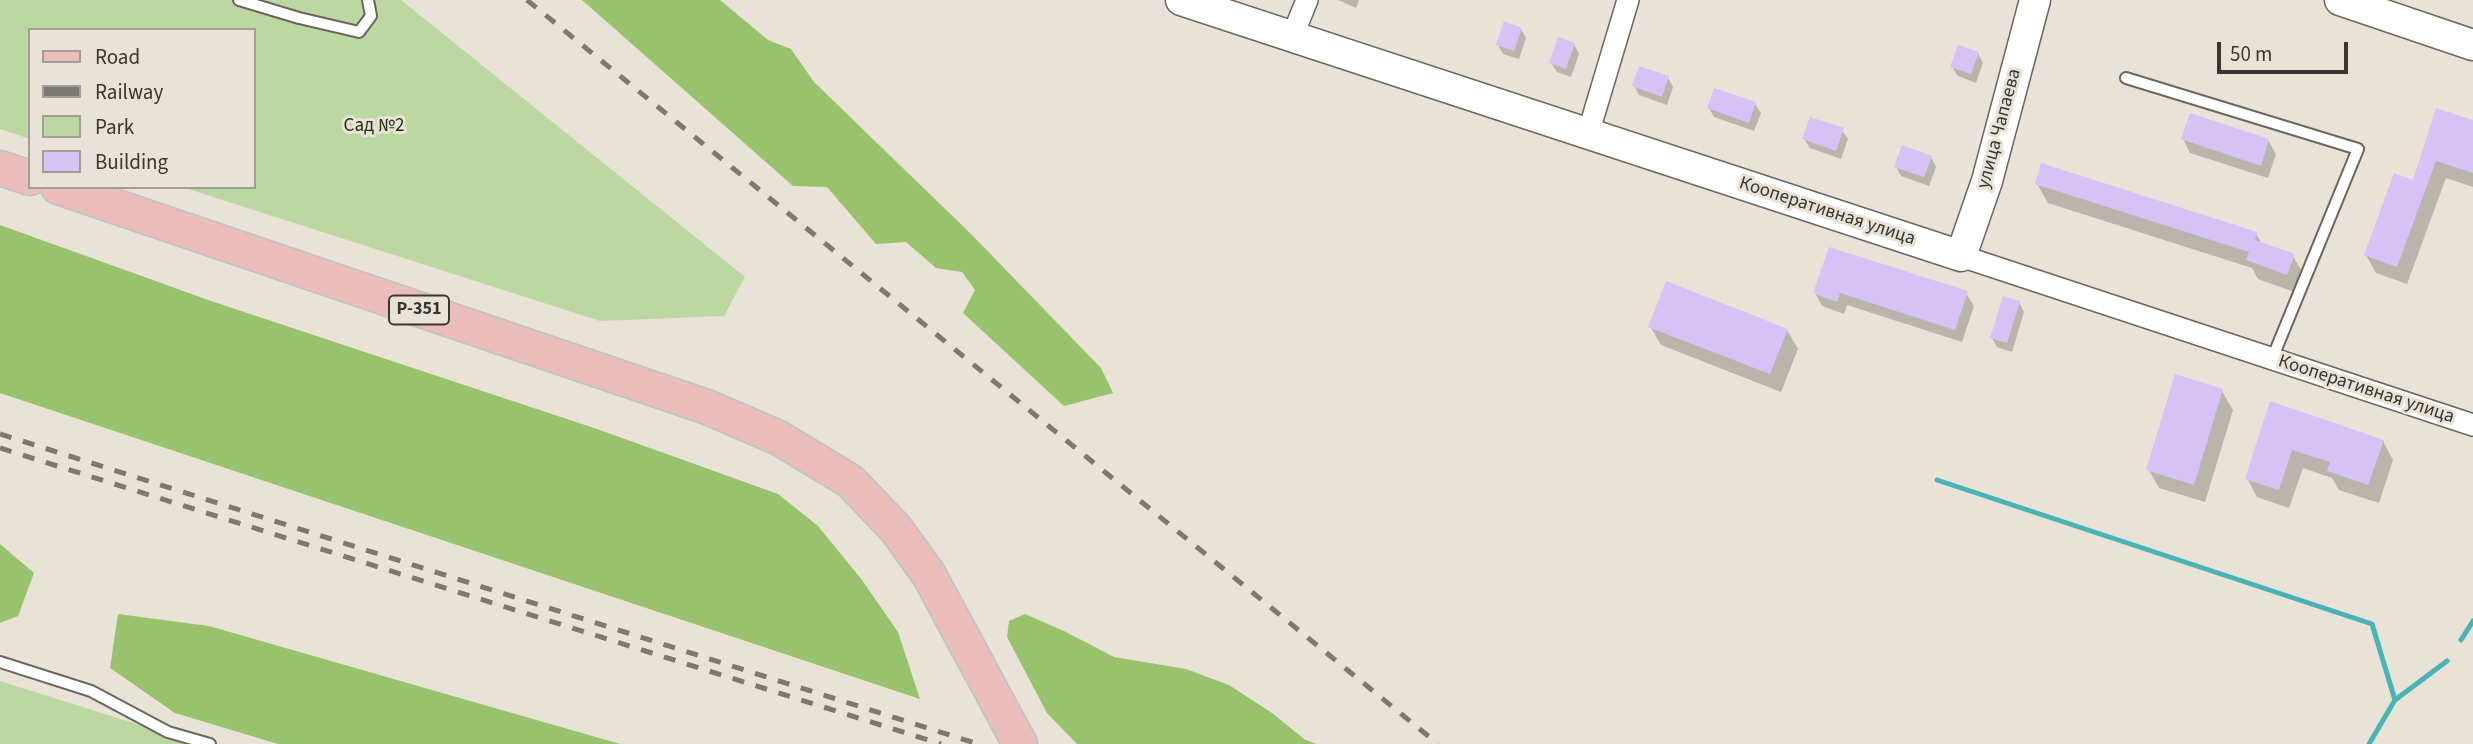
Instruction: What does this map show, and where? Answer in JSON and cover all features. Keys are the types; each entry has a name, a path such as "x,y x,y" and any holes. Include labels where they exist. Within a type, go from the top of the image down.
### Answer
{"main road":[{"name":"Кооперативная улица","path":"1181,0 1961,256"},
{"name":"улица Чапаева","path":"1961,256 1987,181 2035,0"},
{"path":"2340,0 2473,45"},
{"path":"0,168 28,177"},
{"name":"Р-351","path":"64,189 707,407 779,438 850,481 896,529 929,575 1020,744"}],"street":[{"path":"1292,37 1307,0"},
{"path":"1588,134 1628,0"},
{"name":"Кооперативная улица","path":"1961,256 2473,425"}],"lane":[{"path":"239,0 299,19 359,32 371,16 368,0"},
{"path":"2126,78 2358,149 2272,359"},
{"path":"0,662 91,691 168,732 210,744"}],"green space":[{"name":"Сад №2","path":"0,0 401,0 745,277 724,316 600,321 188,189 256,189 256,28 28,28 28,138 0,129"},
{"path":"582,0 720,0 768,40 791,49 814,82 971,234 1101,368 1113,393 1064,406 963,313 975,290 962,272 936,268 906,242 876,244 827,187 793,186"},
{"path":"0,225 211,301 597,429 778,494 818,526 862,580 898,632 920,699 0,393"},
{"path":"0,544 34,573 18,616 0,623"},
{"path":"118,614 209,626 620,744 278,744 175,713 110,668"},
{"path":"1025,614 1114,657 1186,669 1229,685 1272,713 1304,739 1316,744 1077,744 1047,713 1007,637 1009,621"},
{"path":"0,681 200,744 0,744"}],"building":[{"path":"1504,21 1522,28 1514,51 1496,45"},
{"path":"1558,37 1575,43 1566,69 1549,63"},
{"path":"1958,45 1979,52 1971,74 1950,67"},
{"path":"1639,66 1669,76 1662,97 1632,86"},
{"path":"1714,88 1756,102 1749,123 1707,108"},
{"path":"2436,108 2473,120 2473,173 2436,161 2397,267 2364,255 2394,173 2413,180"},
{"path":"2190,113 2269,139 2261,166 2181,139"},
{"path":"1810,117 1844,128 1836,151 1802,139"},
{"path":"1902,145 1932,156 1924,177 1894,167"},
{"path":"2041,163 2257,232 2255,240 2295,254 2287,275 2246,260 2249,252 2035,184"},
{"path":"1829,247 1968,291 1955,330 1840,293 1837,302 1813,293"},
{"path":"1666,281 1788,329 1770,374 1648,327"},
{"path":"2003,296 2020,301 2007,343 1990,338"},
{"path":"2175,374 2223,389 2194,485 2146,470"},
{"path":"2270,401 2384,440 2368,485 2327,471 2330,462 2292,450 2279,490 2245,479"}],"waterway":[{"path":"1937,480 2372,624 2395,700"},
{"path":"2461,640 2473,621"},
{"path":"2369,744 2395,700 2447,661"}],"railway":[{"path":"527,0 1438,744"},
{"path":"0,434 978,744"},
{"path":"0,448 941,744"}]}
